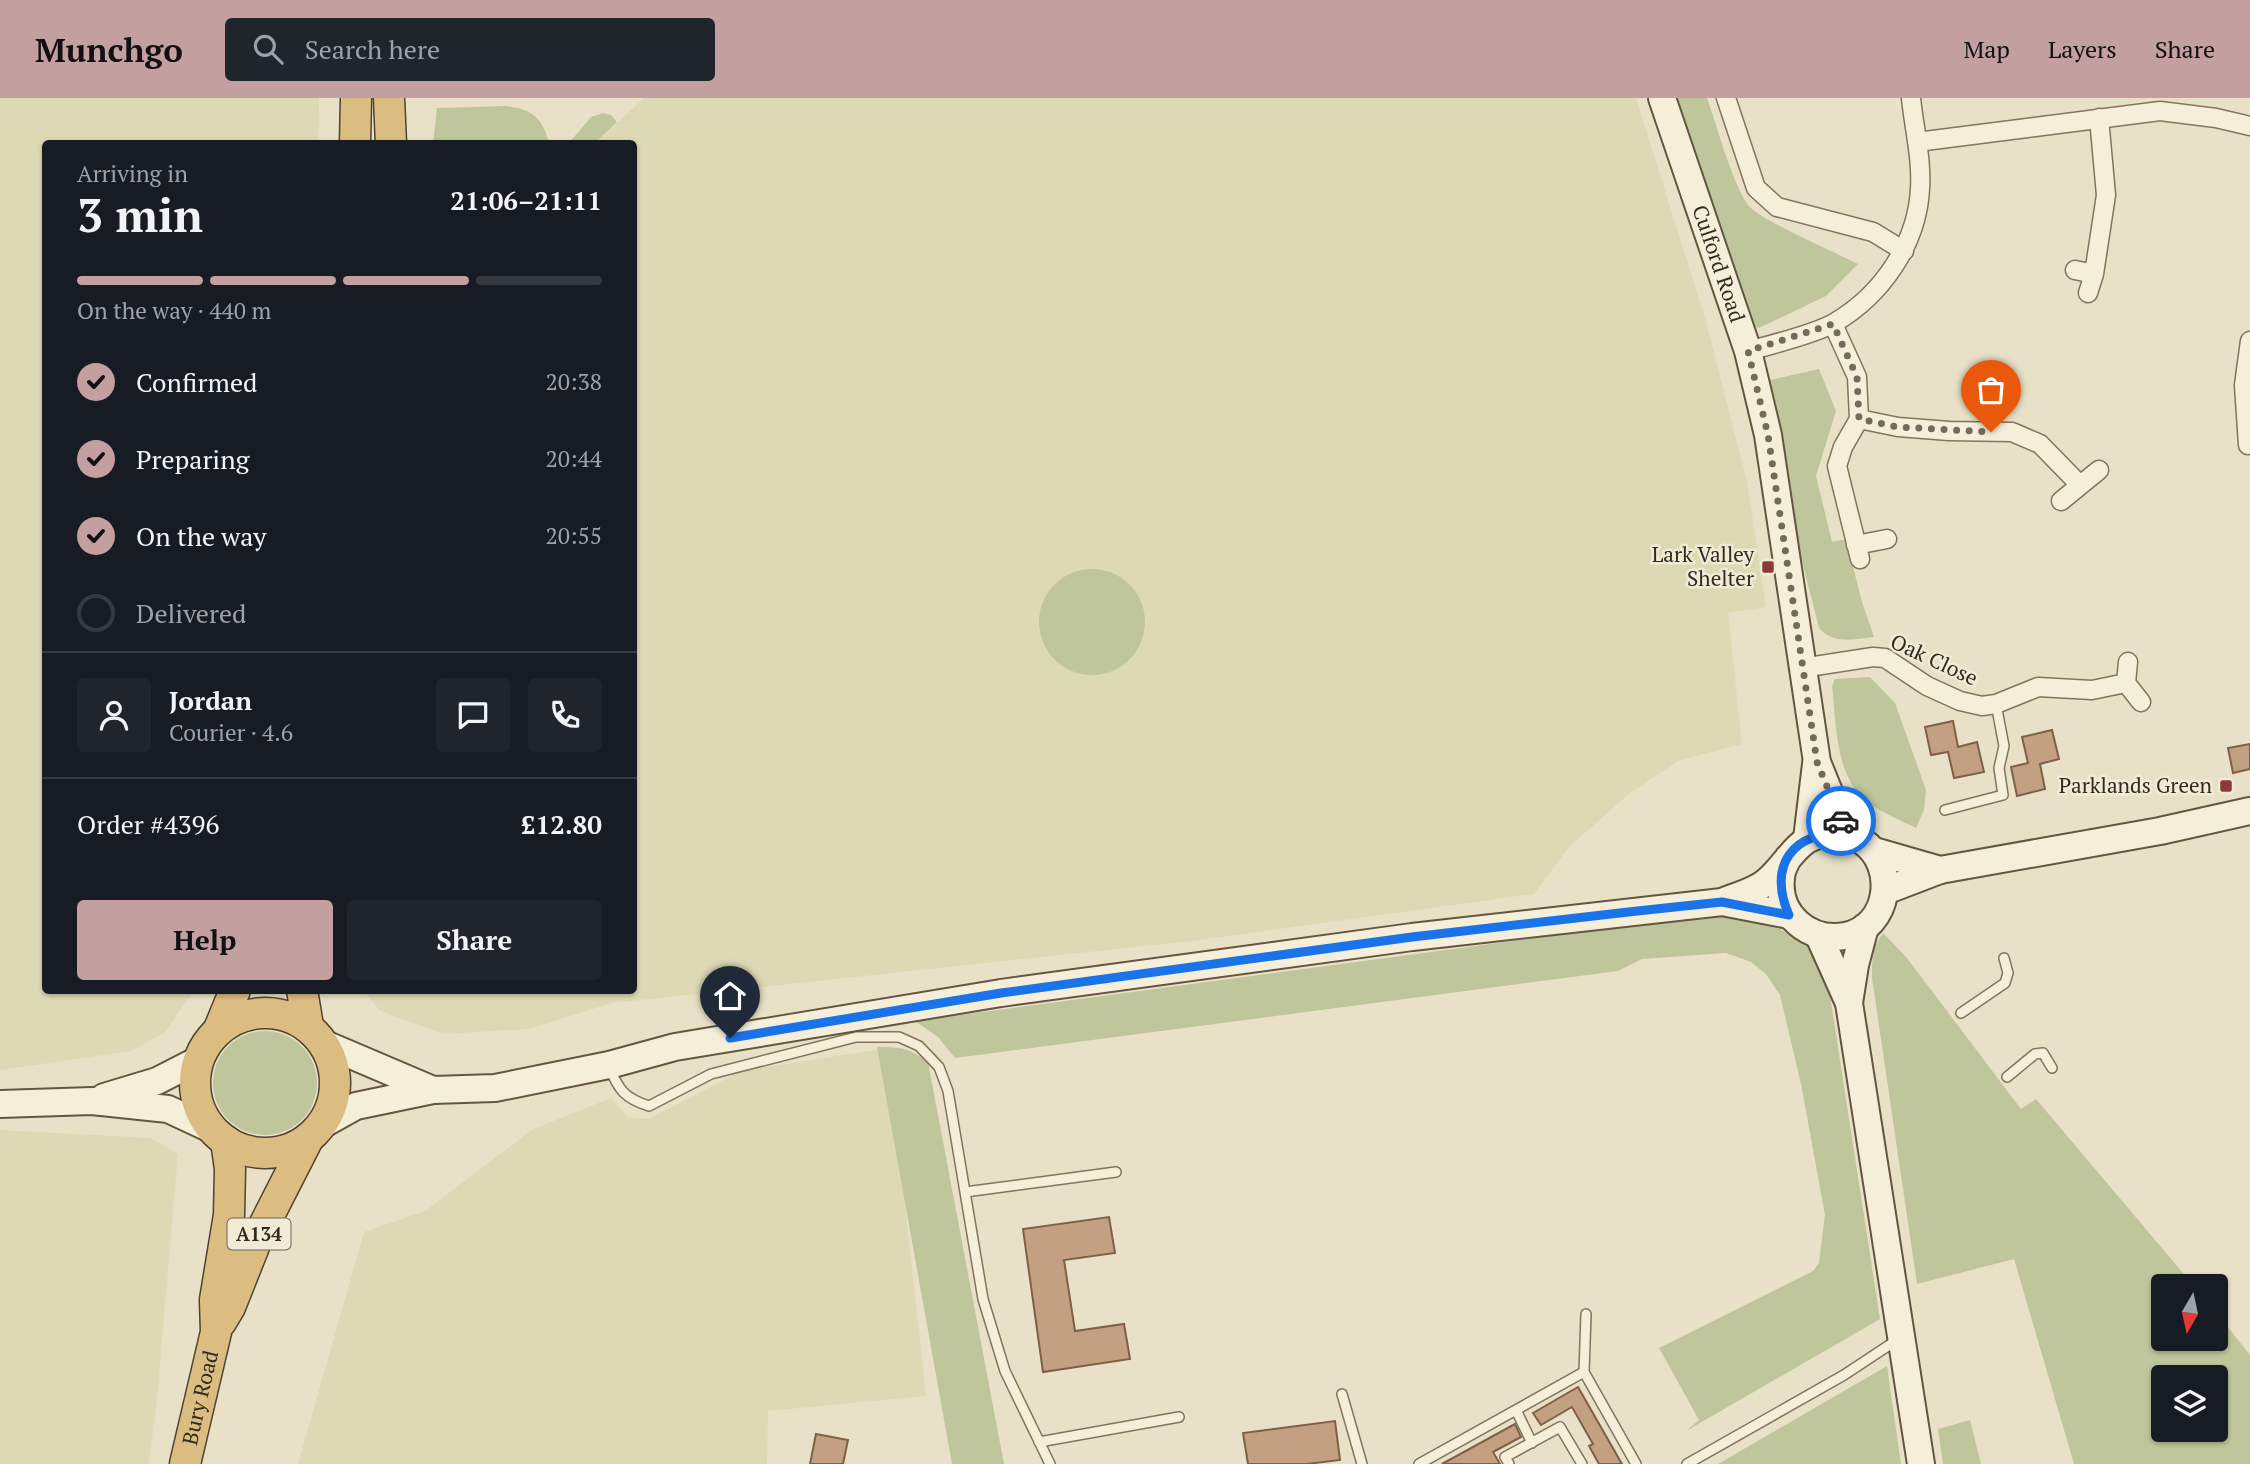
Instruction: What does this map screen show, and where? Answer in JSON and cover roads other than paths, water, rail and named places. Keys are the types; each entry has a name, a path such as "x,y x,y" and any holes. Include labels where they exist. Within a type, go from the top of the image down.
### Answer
{"highway":[{"path":"355,98 355,140"},
{"path":"389,99 391,140"},
{"path":"219,1029 232,994"},
{"path":"303,994 316,1035 335,1071 334,1099 315,1132 288,1149 267,1153 246,1150 219,1136 200,1109 194,1084 198,1060 206,1043 219,1029 239,1017 262,1012 286,1015 316,1035"},
{"name":"Bury Road","path":"216,1332 230,1307 257,1239 315,1132"},
{"name":"Bury Road","path":"185,1464 216,1332 215,1300 229,1215 230,1169 219,1136"}],"main road":[{"name":"Culford Road","path":"1662,98 1748,351 1768,435 1817,762 1846,834"},
{"name":"Culford Road","path":"1807,839 1817,762"},
{"path":"1885,891 1940,870 2160,831 2250,811"},
{"path":"315,1132 356,1106 433,1090 495,1088 609,1065 676,1047 1001,993 1412,937 1722,902 1765,883 1796,847 1807,839 1826,832 1846,834 1861,840 1874,851 1885,877 1885,891 1876,915 1865,927 1851,935 1835,937 1819,936 1797,924 1789,915 1781,896 1781,877 1787,858"},
{"path":"1874,851 1940,870"},
{"path":"1722,902 1789,915"},
{"path":"1849,1003 1865,927"},
{"path":"1819,936 1849,1003 1921,1464"},
{"path":"316,1035 433,1090"},
{"path":"92,1101 157,1081 198,1060"},
{"path":"0,1104 92,1101 168,1109 219,1136"}],"street":[{"path":"1726,98 1756,188 1777,207 1874,232 1904,251"},
{"path":"1748,351 1833,324 1872,295 1904,251 1913,230 1920,188 1911,98"},
{"path":"1917,142 2160,111 2216,118 2250,126"},
{"path":"2088,293 2094,275 2106,195 2099,118"},
{"path":"2075,270 2094,275"},
{"path":"1833,324 1857,377 1859,419 1843,447 1837,466 1858,552 1887,539"},
{"path":"2248,435 2244,385 2250,341"},
{"path":"1859,419 1898,427 2012,432 2040,444 2080,485"},
{"path":"2061,501 2099,470"},
{"name":"Oak Close","path":"1802,668 1873,657 1885,658 1927,686 1960,701 1982,706 1996,704 2038,687 2092,690 2126,683"},
{"path":"2128,662 2126,683 2141,702"}],"lane":[{"path":"1944,810 2003,795 1999,768 2004,746 1996,704"},
{"path":"1961,1013 2005,983 2008,973 2004,958"},
{"path":"609,1065 618,1087 632,1101 649,1106 711,1074 856,1037 899,1037 919,1046 939,1067 948,1091 983,1299 1005,1371 1049,1464"},
{"path":"2007,1077 2035,1054 2043,1053 2052,1068"},
{"path":"965,1192 1116,1172"},
{"path":"1586,1314 1584,1372 1636,1464"},
{"path":"1687,1464 1844,1375 1902,1337"},
{"path":"1419,1464 1584,1372"},
{"path":"1342,1394 1362,1464"},
{"path":"1516,1410 1532,1443"},
{"path":"1038,1442 1180,1418"},
{"path":"1509,1464 1505,1457 1560,1427 1582,1464"}],"place":[{"name":"Lark Valley Shelter","path":"1768,567"},
{"name":"Parklands Green","path":"2226,786"}]}
